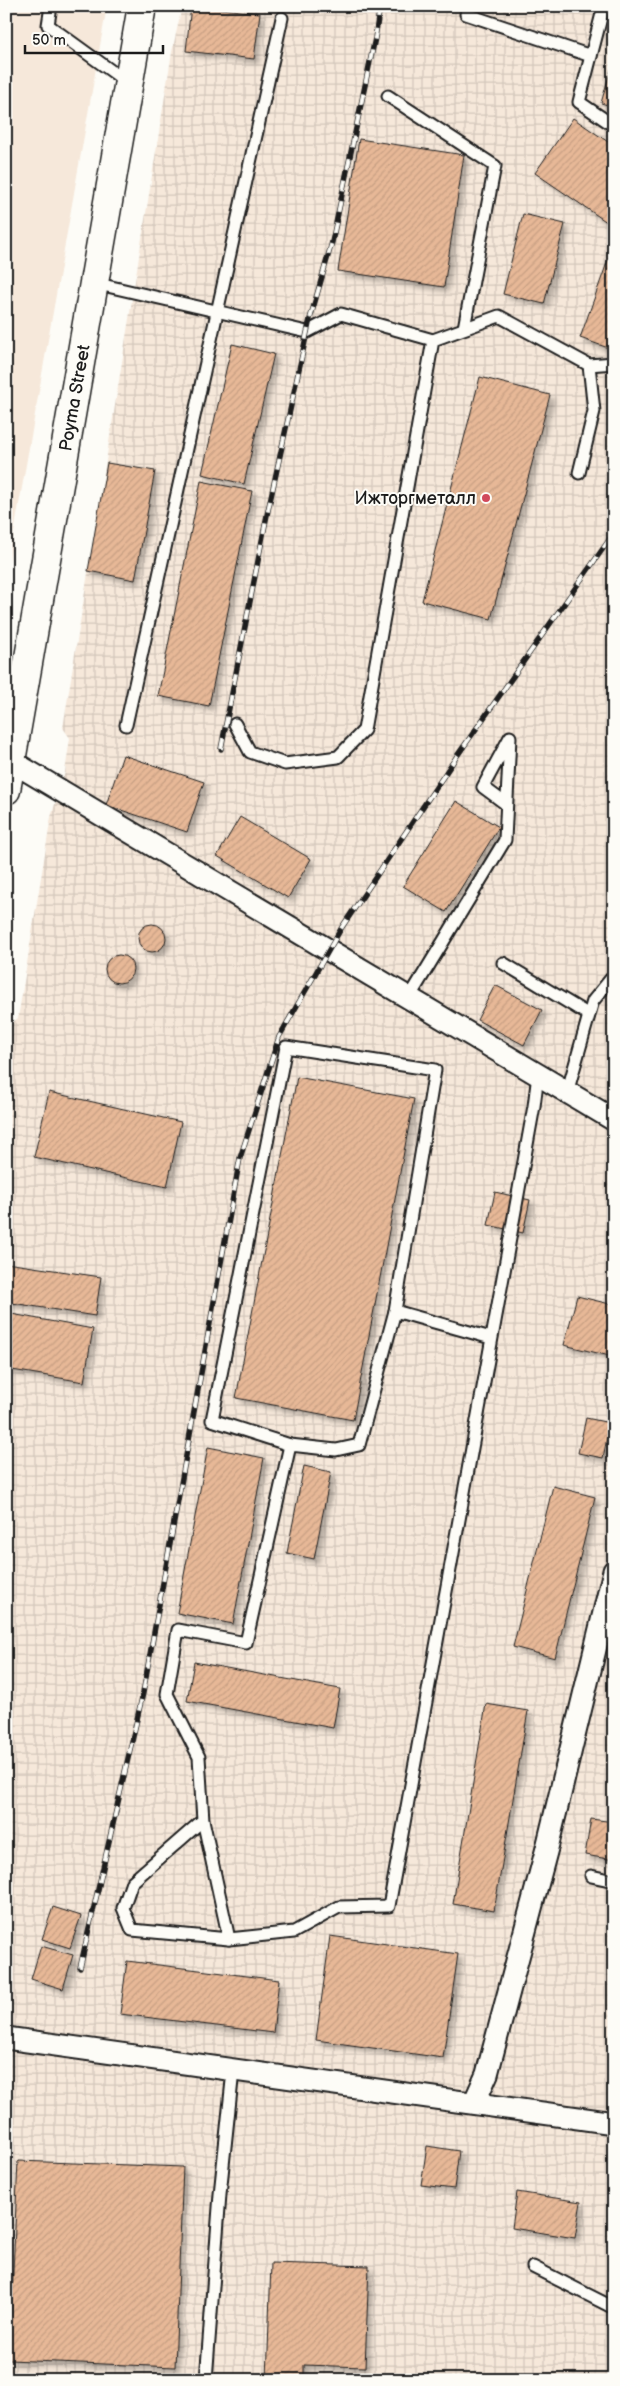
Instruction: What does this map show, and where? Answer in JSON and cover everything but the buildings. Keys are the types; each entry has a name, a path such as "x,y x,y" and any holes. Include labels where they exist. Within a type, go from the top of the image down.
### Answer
{"main road":[{"name":"Poyma Street","path":"6,790 142,6"}],"street":[{"path":"12,761 614,1120"},
{"path":"474,2103 487,2074 547,1848 614,1571"},
{"path":"6,2038 614,2123"}],"lane":[{"path":"51,6 48,25 129,84"},
{"path":"468,6 466,14 591,56"},
{"path":"604,6 579,102 614,126"},
{"path":"126,725 282,18"},
{"path":"388,96 495,166 464,328"},
{"path":"94,283 307,332 341,314 433,340 499,316 589,365 614,363"},
{"path":"235,724 250,752 285,764 338,757 364,730 433,340"},
{"path":"579,473 594,411 589,365"},
{"path":"409,998 504,840 510,737 483,787 506,804"},
{"path":"503,963 589,1014"},
{"path":"568,1093 593,1001 613,978"},
{"path":"286,1047 435,1070 395,1311 359,1445 336,1450 290,1445 212,1420 286,1047"},
{"path":"203,1820 132,1882 124,1908 132,1930 229,1939 294,1932 339,1907 389,1906 538,1075"},
{"path":"395,1311 491,1338"},
{"path":"229,1939 203,1820 199,1757 166,1694 178,1630 246,1642 290,1445"},
{"path":"591,1876 614,1881"},
{"path":"206,2380 220,2194 233,2071"},
{"path":"533,2268 614,2308"}],"shaded area":[{"path":"6,6 107,6 6,578"},
{"path":"182,6 614,6 614,2380 6,2380 6,1028 18,1018 51,817 65,772 70,738 63,728 172,52"}],"railway":[{"path":"221,749 267,515 310,319 332,242 380,6"},
{"path":"80,1968 143,1693 240,1158 279,1037 342,927 457,756 614,533"}],"place":[{"name":"Ижторгметалл","path":"486,498"}]}
